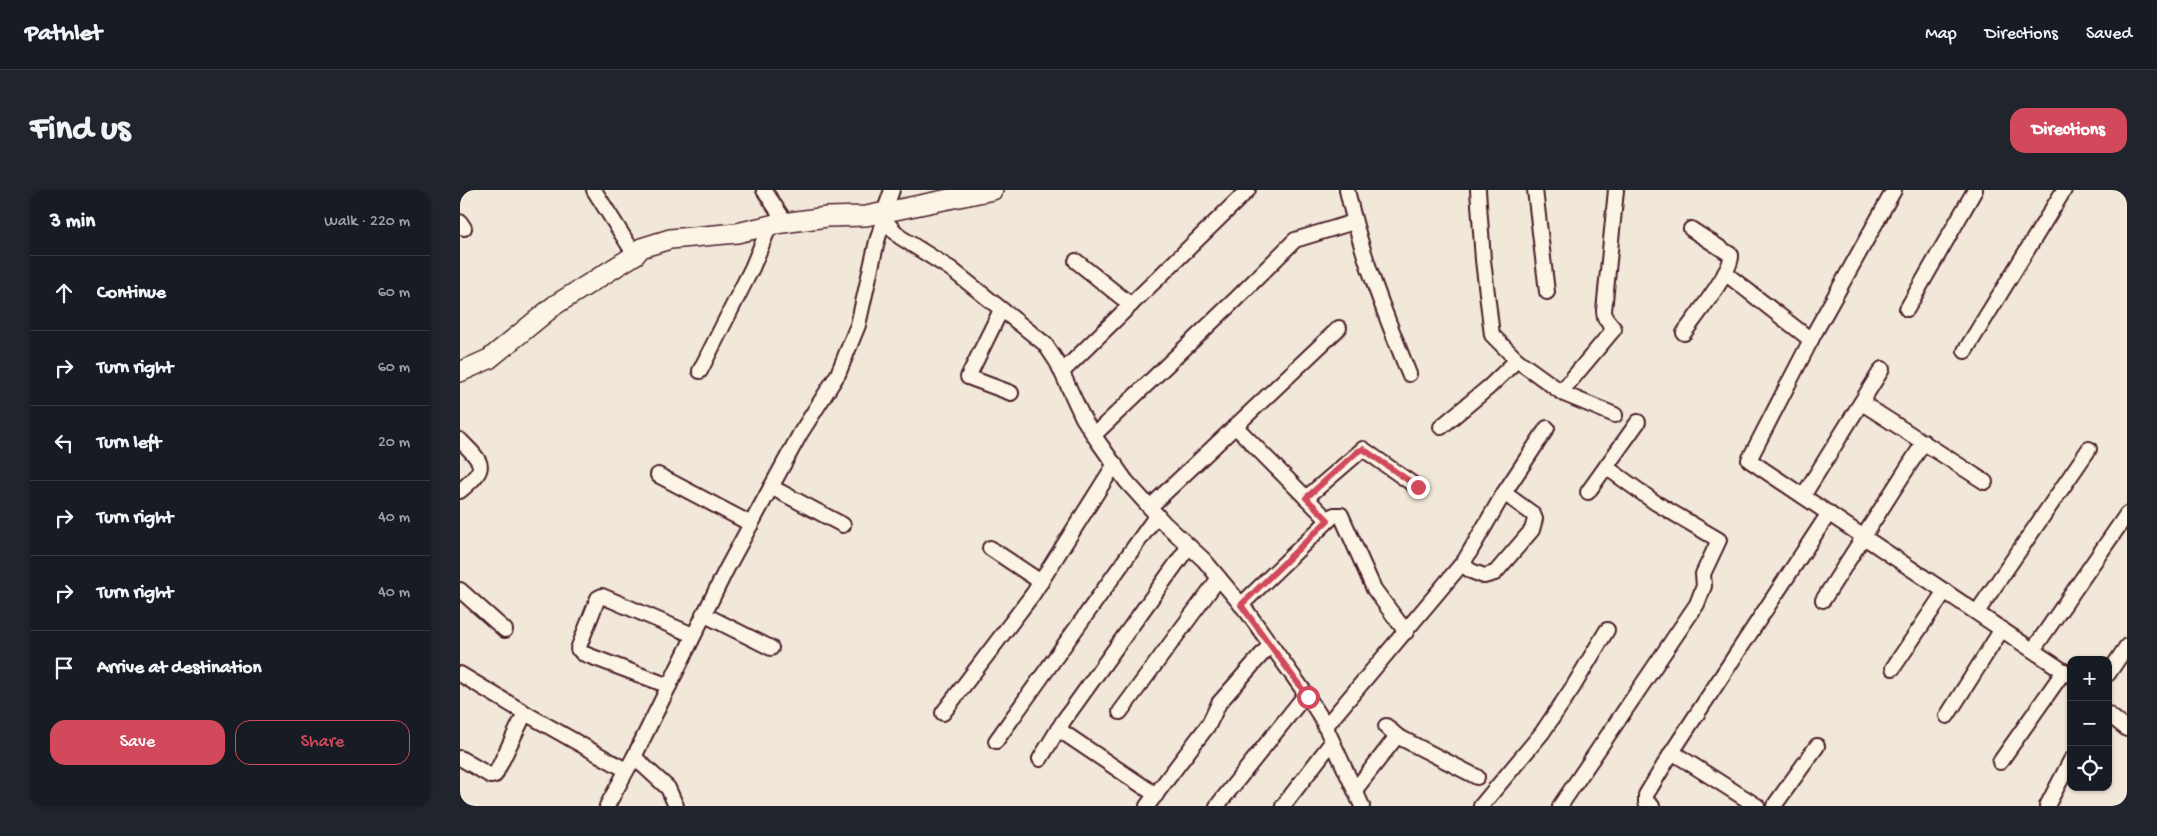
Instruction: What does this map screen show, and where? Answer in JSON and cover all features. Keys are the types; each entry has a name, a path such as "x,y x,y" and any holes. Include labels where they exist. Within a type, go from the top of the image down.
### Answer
{"main road":[{"path":"460,372 489,359 555,306 635,255 641,248 670,239 737,233 778,224 827,217 882,214 954,194 993,190"}],"street":[{"path":"594,190 635,255"},
{"path":"700,371 752,268 778,224 764,190"},
{"path":"607,806 634,757 703,614 750,524 800,434 838,374 861,316 882,214 892,190"},
{"path":"1062,372 1248,190"},
{"path":"1347,190 1354,222 1380,302 1409,374"},
{"path":"1478,190 1492,335 1517,360 1561,392 1615,415"},
{"path":"1535,190 1548,292"},
{"path":"1561,392 1614,329 1605,318 1604,311 1616,190"},
{"path":"1894,190 1811,340 1749,460 2067,674 2000,762"},
{"path":"1907,309 1975,190"},
{"path":"1965,351 2064,190"},
{"path":"882,214 900,236 951,269 1045,344 1062,372 1083,418 1115,464 1154,511 1204,560 1219,578 1306,694 1325,727 1361,805"},
{"path":"1094,435 1295,240 1354,222"},
{"path":"1684,334 1726,274 1732,258 1691,229"},
{"path":"1076,261 1131,305"},
{"path":"1726,274 1811,340"},
{"path":"1001,310 968,377 1011,393"},
{"path":"996,741 1154,511 1235,426 1339,328"},
{"path":"1441,427 1489,387 1517,360"},
{"path":"1803,496 1882,369"},
{"path":"1862,403 1985,482"},
{"path":"1588,492 1638,422"},
{"path":"1235,426 1328,520"},
{"path":"1325,727 1462,564 1504,493 1547,428"},
{"path":"460,440 481,463 479,473 460,491"},
{"path":"1823,600 1924,442"},
{"path":"1306,498 1363,449 1418,487"},
{"path":"1977,612 2089,449"},
{"path":"944,713 1041,582 1115,464"},
{"path":"1560,806 1697,604 1704,586 1703,574 1719,540 1656,503 1606,466"},
{"path":"658,475 750,524"},
{"path":"771,486 843,525"},
{"path":"1462,564 1471,571 1484,576 1495,573 1532,530 1535,519 1533,514 1504,493"},
{"path":"1652,806 1646,802 1646,795 1672,752 1829,513"},
{"path":"2033,650 2127,514"},
{"path":"1241,605 1328,520 1334,515 1341,515 1374,589 1406,632"},
{"path":"1040,759 1058,730 1188,546"},
{"path":"990,548 1041,582"},
{"path":"1120,712 1219,578"},
{"path":"460,590 505,630"},
{"path":"1893,668 1945,591"},
{"path":"669,686 580,651 598,598 602,596 693,635"},
{"path":"703,614 770,648"},
{"path":"1946,716 2002,629"},
{"path":"1481,806 1542,733 1573,687 1607,630"},
{"path":"1147,806 1209,724 1218,703 1270,645"},
{"path":"2112,668 2127,646"},
{"path":"460,674 626,770"},
{"path":"1217,806 1306,694"},
{"path":"460,758 491,776 495,775 525,713"},
{"path":"2112,717 2127,729"},
{"path":"1386,726 1397,736 1477,777"},
{"path":"1058,730 1156,795"},
{"path":"1355,790 1397,736"},
{"path":"1283,806 1332,742"},
{"path":"1774,806 1817,746"},
{"path":"1672,752 1758,806"},
{"path":"634,757 668,788 676,806"},
{"path":"2047,806 2067,768"}],"route":[{"path":"1308,697 1241,605 1328,520 1306,498 1357,452 1363,449 1418,487"}]}
